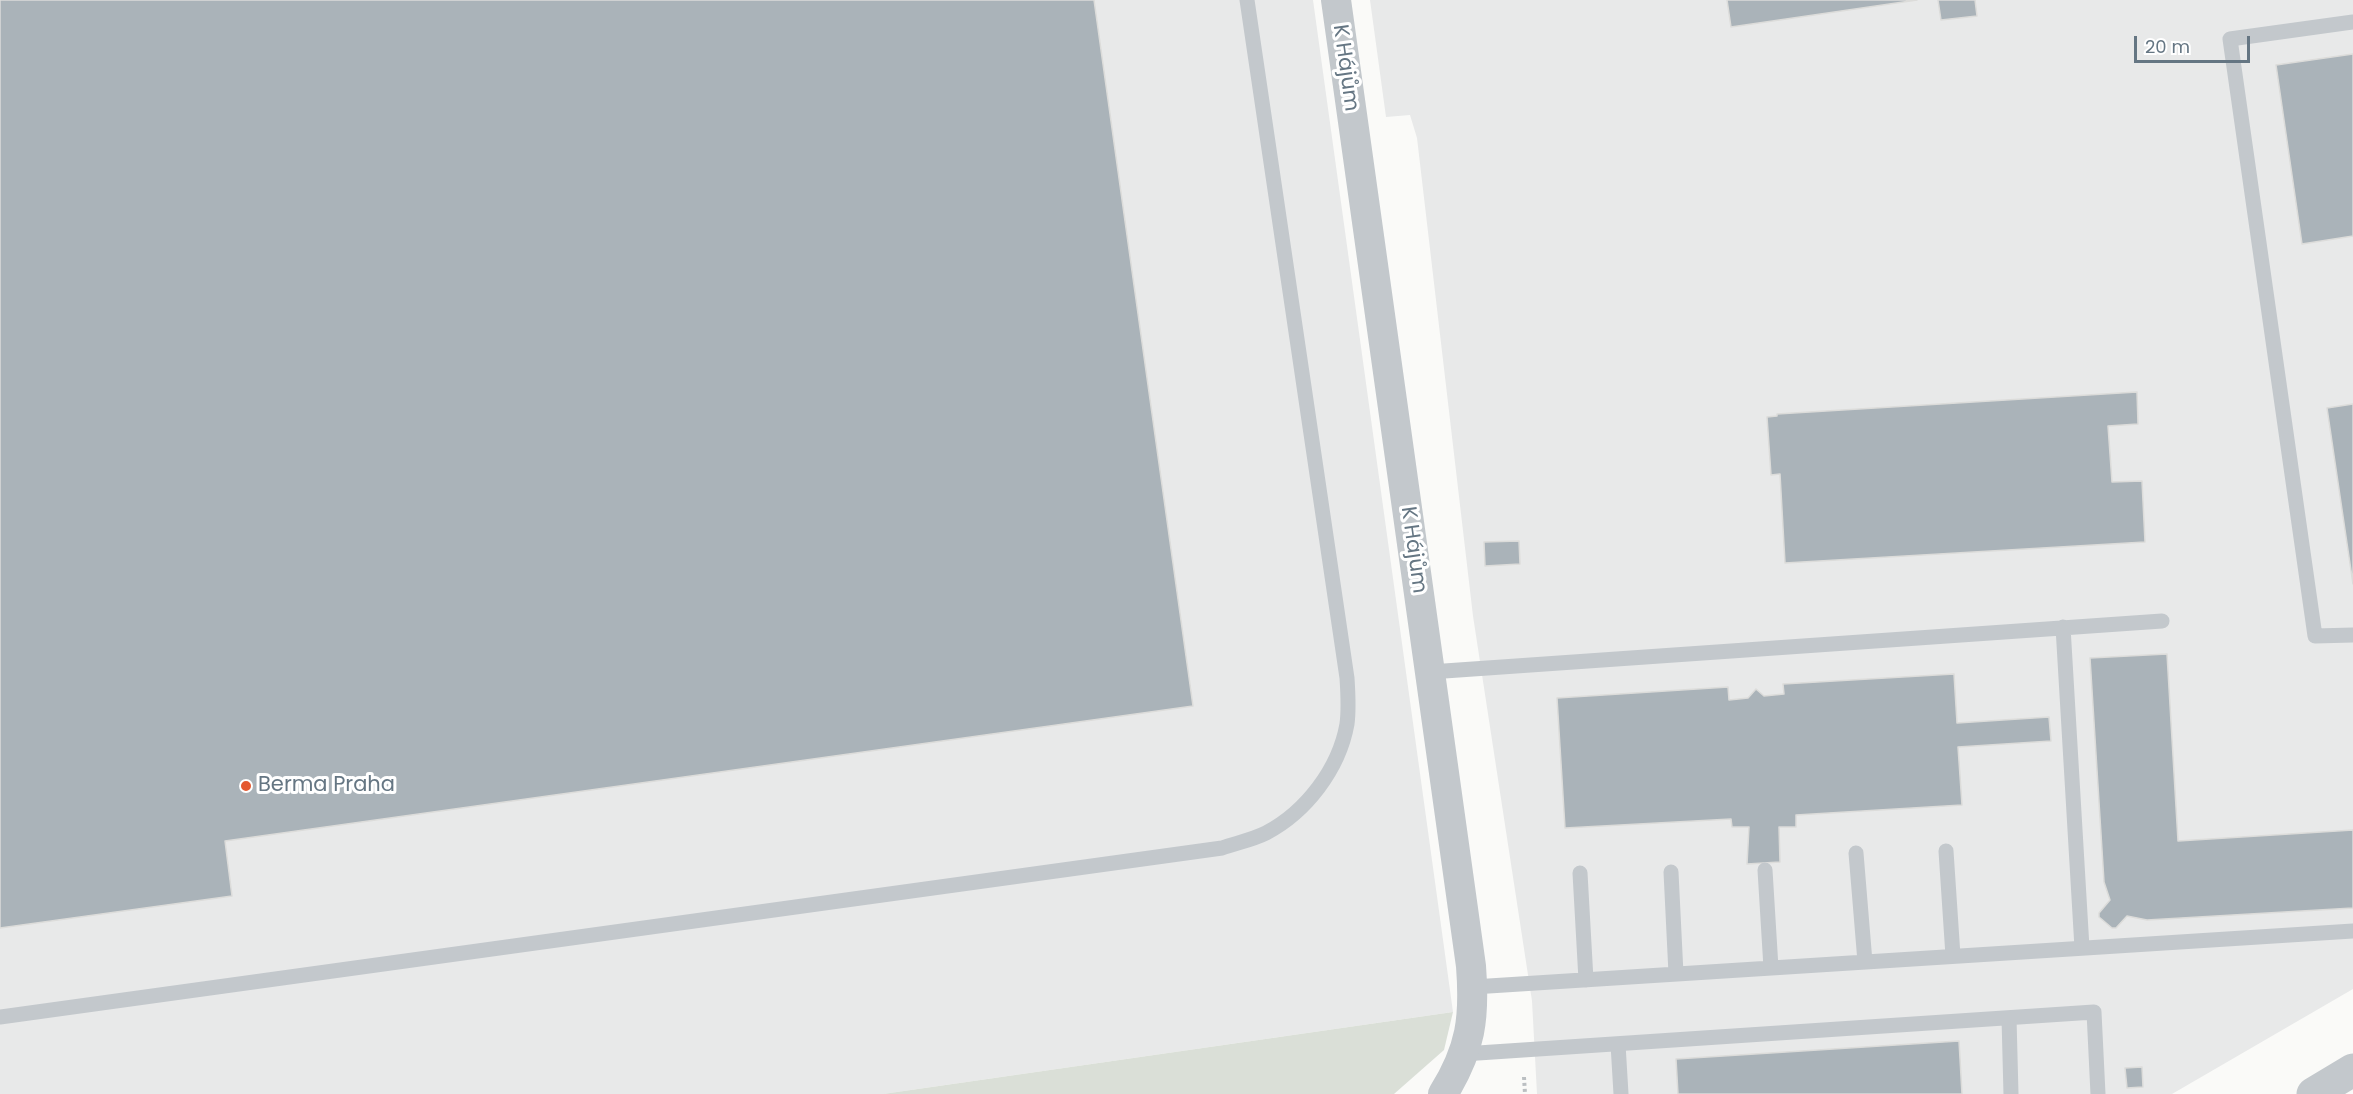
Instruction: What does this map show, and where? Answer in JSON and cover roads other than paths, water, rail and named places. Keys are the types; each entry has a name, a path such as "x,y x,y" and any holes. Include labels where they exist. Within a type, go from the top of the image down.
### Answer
{"street":[{"name":"K Hájům","path":"1336,0 1473,987 1474,1012 1453,1078 1443,1094"},
{"path":"2313,1094 2353,1070"}],"lane":[{"path":"0,1017 1222,848 1265,833 1297,812 1318,788 1336,760 1346,726 1347,678 1247,0"},
{"path":"2353,22 2229,39 2315,636 2353,635"},
{"path":"1430,672 2162,621"},
{"path":"2063,627 2082,948"},
{"path":"1946,851 1953,956"},
{"path":"1856,853 1865,962"},
{"path":"1765,870 1771,968"},
{"path":"1671,872 1676,974"},
{"path":"1580,873 1586,980"},
{"path":"1473,987 2353,931"},
{"path":"1462,1054 2094,1012 2098,1094"},
{"path":"2009,1018 2012,1094"},
{"path":"1618,1044 1621,1094"}],"place":[{"name":"Berma Praha","path":"246,786"}]}
